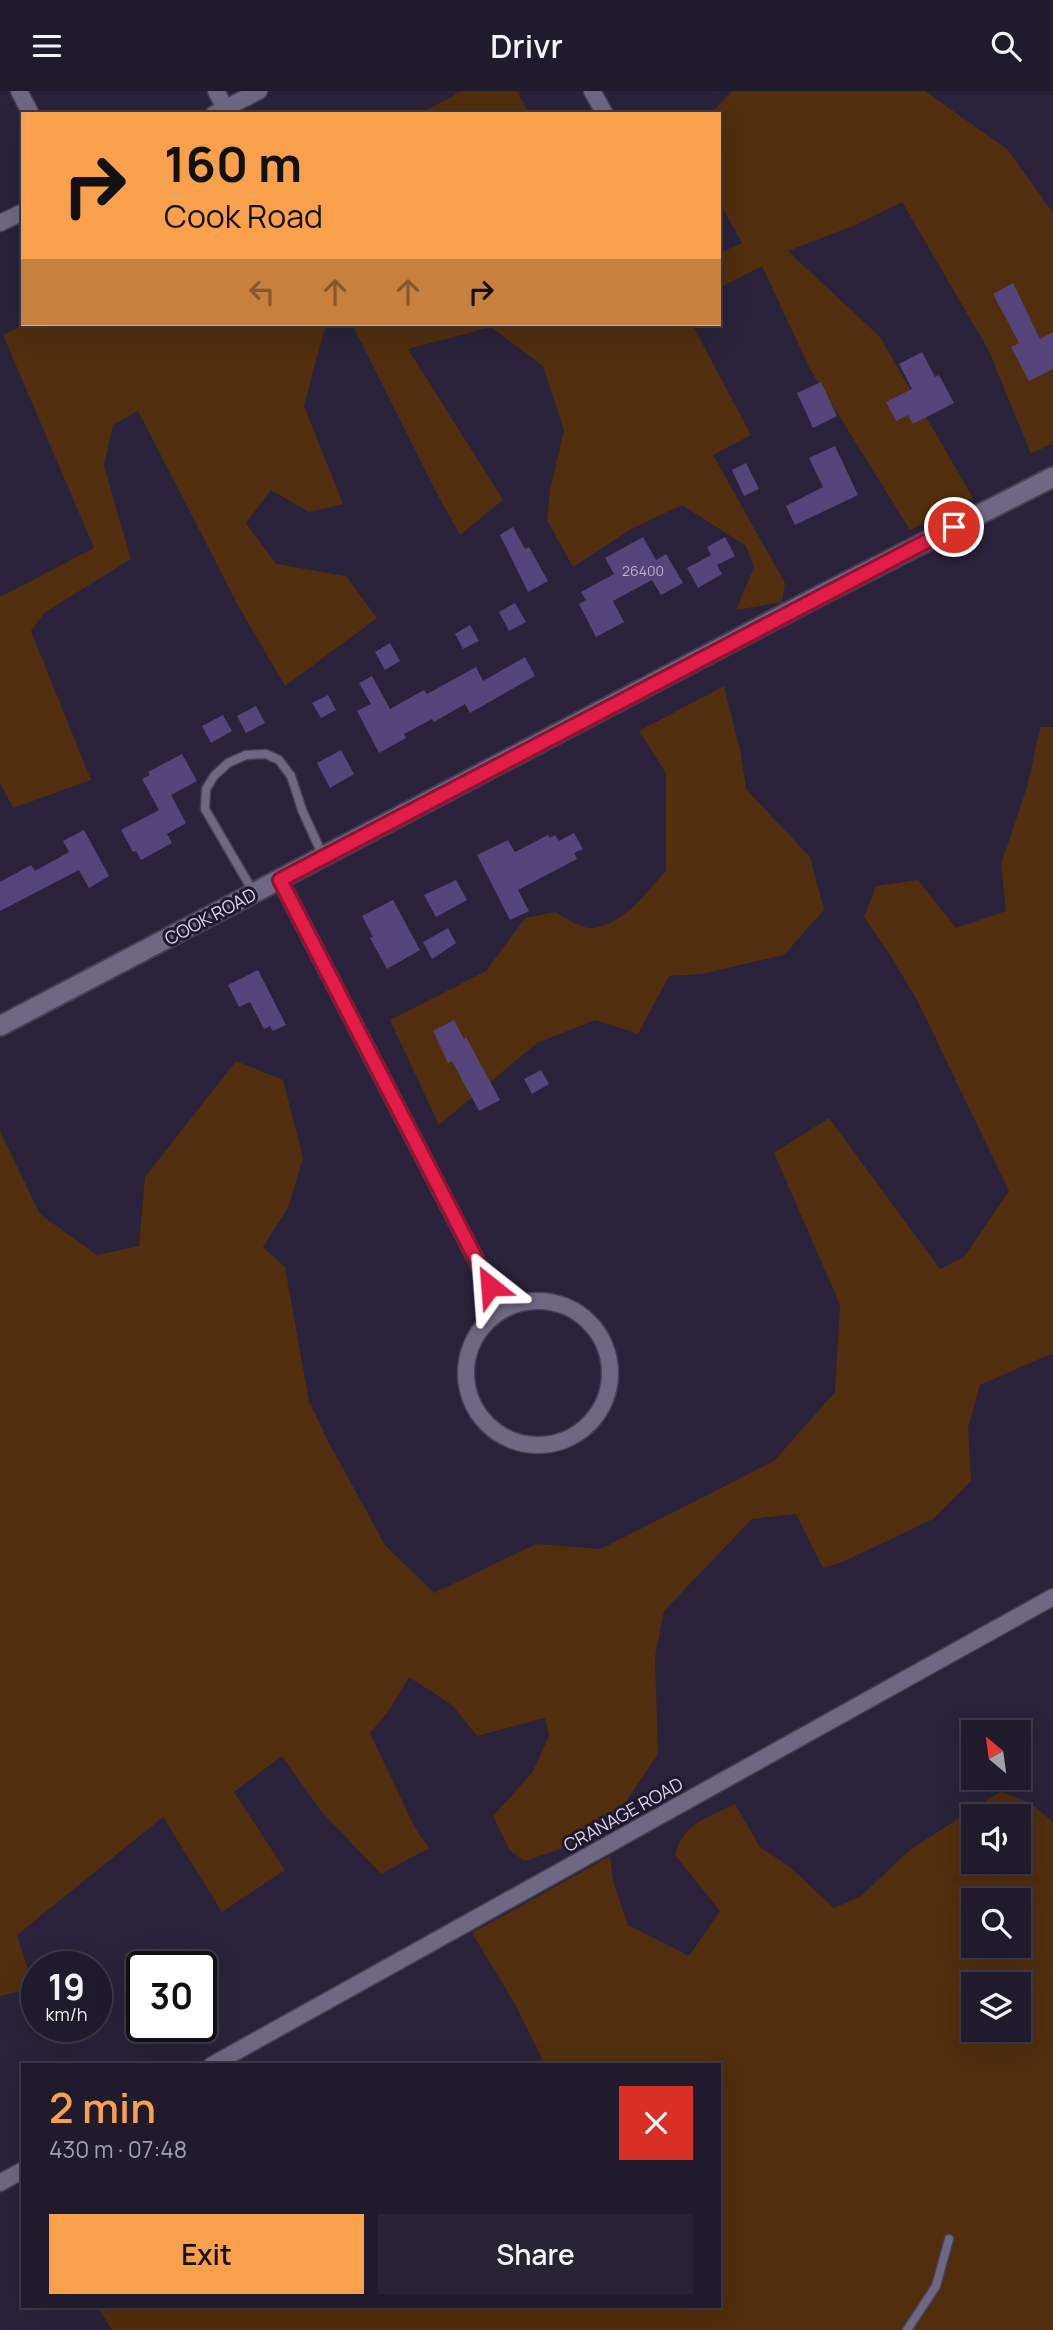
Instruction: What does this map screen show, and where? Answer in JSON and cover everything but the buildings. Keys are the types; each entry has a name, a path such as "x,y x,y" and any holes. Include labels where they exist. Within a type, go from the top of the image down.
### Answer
{"street":[{"path":"19,91 30,112"},
{"path":"216,91 219,111 259,91"},
{"path":"592,91 604,112"},
{"path":"0,223 21,213"},
{"name":"COOK ROAD","path":"0,1026 835,588 1053,477"},
{"path":"280,880 502,1310"},
{"path":"550,1301 564,1305 586,1318 602,1337 608,1351 611,1376 605,1401 583,1430 560,1442 544,1445 519,1443 505,1437 485,1422 468,1391 466,1366 470,1348 483,1326 502,1310 524,1302 550,1301"},
{"name":"CRANAGE ROAD","path":"216,2063 1053,1597"},
{"path":"0,2183 21,2171"}],"lane":[{"path":"254,893 205,809 206,789 214,776 228,763 246,755 266,754 279,760 290,776 324,857"},
{"path":"907,2330 936,2286 949,2239"}],"shaded area":[{"path":"462,91 517,91 528,112 423,112"},
{"path":"732,91 925,91 1008,150 1053,213 1053,443 1031,454 988,349 902,202 853,226 788,251 880,337 973,498 910,530 810,369 762,266 721,287 721,252 742,243 721,205 721,112 712,112"},
{"path":"21,326 327,326 304,406 343,504 309,512 271,490 246,523 276,564 346,576 377,618 285,686 240,609 138,411 113,425 104,466 131,559 44,613 31,631 91,780 13,808 0,783 0,597 94,548 3,335"},
{"path":"353,326 693,326 751,435 713,455 785,583 782,602 736,610 754,567 746,546 682,505 633,528 573,567 547,520 550,490 564,430 543,366 491,327 408,349 503,500 460,535"},
{"path":"724,686 741,754 746,789 810,857 824,910 784,955 701,974 669,976 638,1034 595,1020 537,1043 439,1125 390,1020 486,971 525,918 555,912 580,925 595,928 616,920 635,905 666,871 666,773 639,731"},
{"path":"1040,727 1053,727 1053,1353 980,1385 968,1428 971,1481 933,1519 845,1561 823,1568 796,1514 752,1519 664,1611 655,1657 658,1754 614,1819 560,1849 525,1861 510,1851 493,1816 532,1773 549,1736 545,1718 477,1736 452,1705 409,1677 388,1712 370,1733 415,1828 429,1848 381,1874 320,1810 282,1756 234,1792 285,1870 222,1912 163,1817 17,1935 22,1951 21,1991 0,1996 0,1131 40,1214 97,1255 139,1246 145,1177 236,1061 283,1080 303,1158 288,1208 263,1247 285,1267 309,1401 385,1545 434,1593 536,1544 601,1549 774,1461 835,1392 840,1305 774,1153 829,1118 940,1269 964,1257 1009,1191 918,1002 864,917 876,886 918,880 956,928 1006,911 1001,864 1028,784"},
{"path":"1000,1792 1030,1803 1053,1822 1053,2330 112,2330 99,2308 721,2308 721,2063 544,2063 515,2004 472,1933 610,1856 613,1881 628,1925 689,1956 720,1911 675,1855 690,1829 735,1804 760,1847 790,1867 834,1908 861,1896 911,1849 961,1817 961,1874 1031,1874 1031,1804 981,1804"}],"route":[{"path":"490,1286 280,880 954,527"}]}
